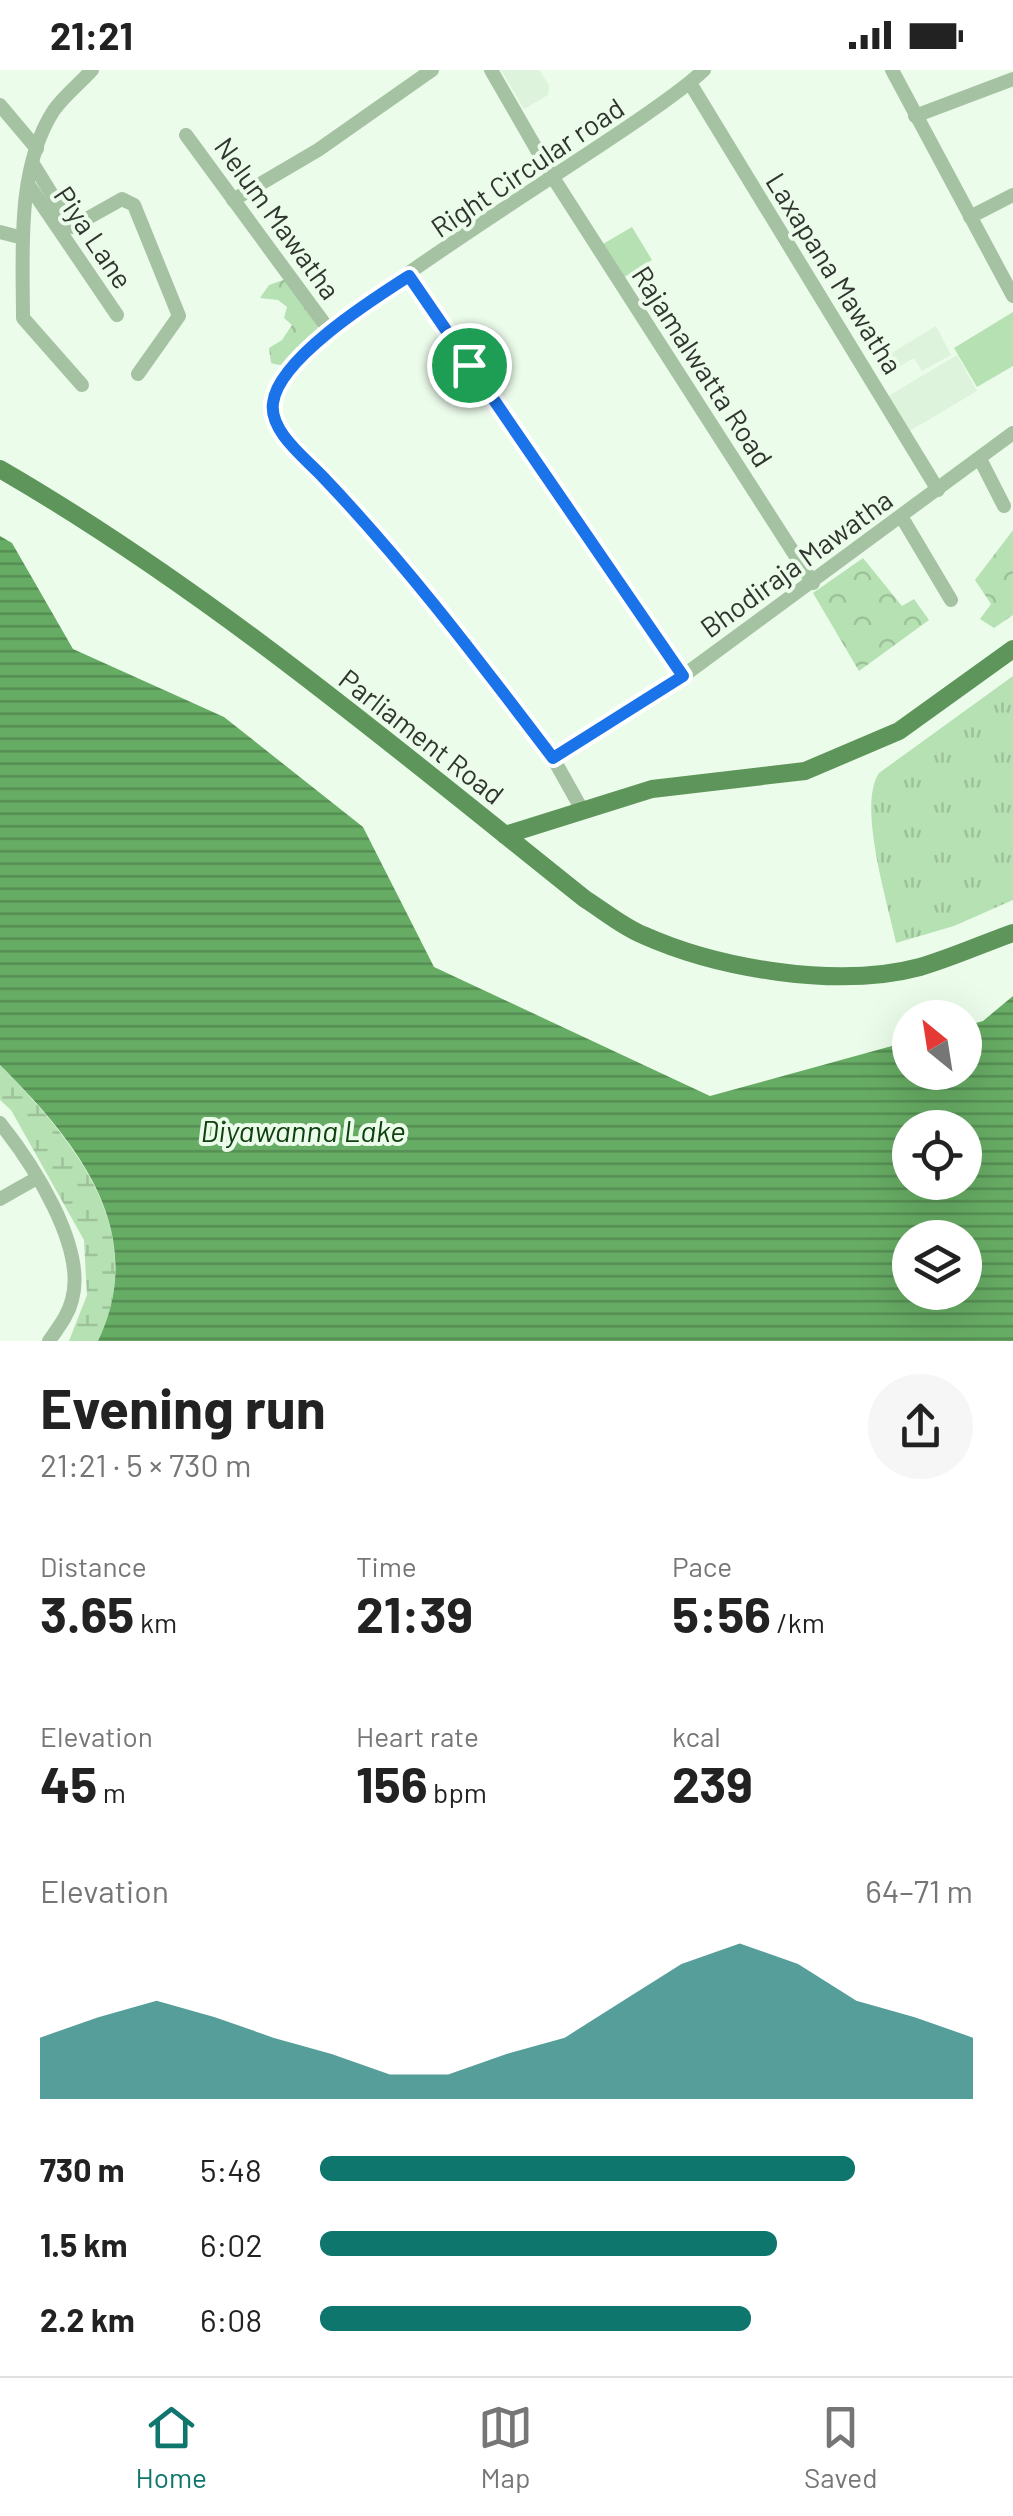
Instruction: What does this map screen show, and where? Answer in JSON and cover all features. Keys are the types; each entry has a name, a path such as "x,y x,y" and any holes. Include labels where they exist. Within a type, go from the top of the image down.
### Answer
{"main road":[{"name":"Parliament Road","path":"0,470 58,503 250,636 506,835 652,788 805,772 899,731 1013,649"},
{"path":"506,835 585,899 638,934 686,952 744,966 854,976 918,967 1013,932"}],"street":[{"path":"82,385 24,318 23,238 35,156 54,111 92,70"},
{"path":"233,200 318,150 432,70"},
{"name":"Rajamalwatta Road","path":"491,70 552,176 814,583"},
{"name":"Right Circular road","path":"581,808 553,758 395,553 280,429 272,414 273,398 286,376 329,330 552,176 645,118 704,70"},
{"path":"892,70 1013,296"},
{"path":"915,116 1013,79"},
{"name":"Laxapana Mawatha","path":"690,83 938,490"},
{"path":"0,105 35,156 72,227 122,199 134,205 179,316 138,374"},
{"name":"Nelum Mawatha","path":"186,135 329,330"},
{"name":"Piya Lane","path":"30,187 117,314"},
{"path":"970,217 1013,195"},
{"path":"0,232 23,238"},
{"path":"409,276 683,676"},
{"name":"Bhodiraja Mawatha","path":"553,758 683,676 1013,433"},
{"path":"980,460 1004,506"},
{"path":"901,516 951,600"},
{"path":"0,1123 37,1178 67,1238 74,1296 49,1341"},
{"path":"0,1199 37,1178"}],"shaded area":[{"path":"501,70 539,70 549,85 548,95 524,109"},
{"path":"936,326 951,355 922,371 914,358 888,373 880,360"},
{"path":"957,355 977,391 908,432 883,399"}],"green space":[{"path":"632,227 652,260 623,278 603,244"},
{"path":"286,279 318,326 313,339 299,345 303,351 281,365 271,363 269,348 282,340 292,325 284,318 287,307 278,300 260,298 269,285"},
{"path":"1013,312 1013,366 977,387 954,348"},
{"path":"1013,530 1013,615 994,628 980,619 991,604 975,580"},
{"path":"863,558 902,606 914,599 929,620 859,671 813,593"},
{"path":"1013,676 1013,900 954,926 896,943 873,831 873,788 879,773"},
{"path":"0,1065 54,1124 77,1156 110,1225 115,1262 112,1300 98,1341 69,1341 87,1295 84,1240 11,1110 0,1100"}],"water":[{"name":"Diyawanna Lake","path":"0,536 12,543 73,649 224,717 363,827 434,967 710,1096 892,1046 892,1090 982,1090 982,1021 1013,996 1013,1341 98,1341 112,1300 115,1261 110,1224 97,1189 78,1156 0,1065"}],"route":[{"path":"409,276 469,365 683,676 553,758 395,553 297,449 272,414 273,398 286,376 329,330 409,276"}]}
